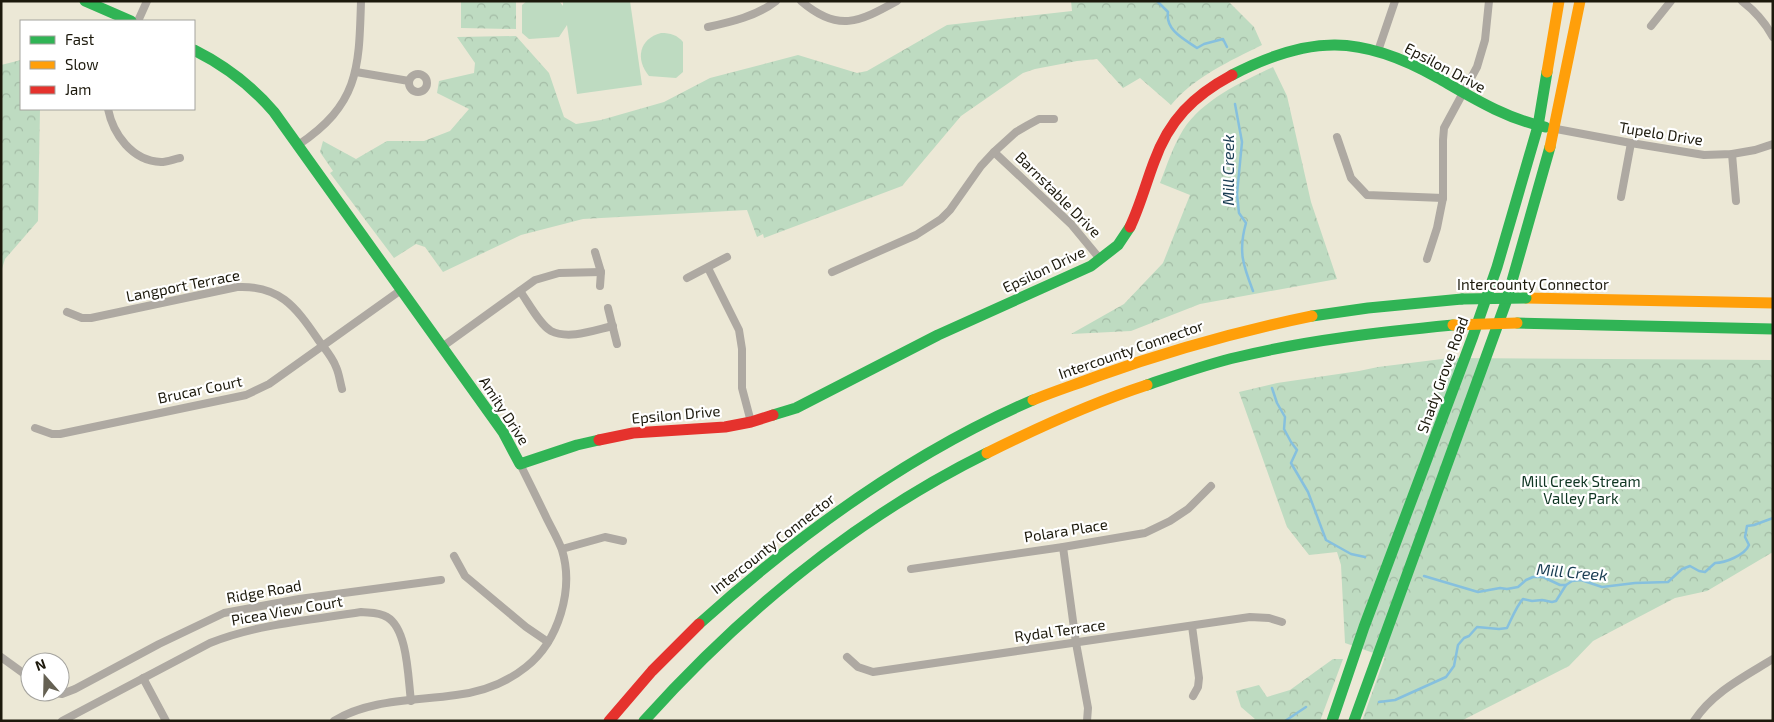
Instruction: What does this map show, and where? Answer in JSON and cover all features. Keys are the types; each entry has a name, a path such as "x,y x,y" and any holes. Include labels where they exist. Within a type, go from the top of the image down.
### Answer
{"main road":[{"path":"86,1 129,20"},
{"name":"Shady Grove Road","path":"1332,721 1364,627 1473,336 1546,127 1558,1"},
{"name":"Shady Grove Road","path":"1354,721 1506,302 1546,127 1580,1"},
{"name":"Epsilon Drive","path":"520,464 577,445 633,433 725,427 751,422 796,408 938,335 1078,273 1100,259 1124,237 1137,210 1164,138 1184,110 1207,89 1262,59 1294,48 1324,43 1339,43 1378,51 1422,69 1480,104 1509,117 1546,127"},
{"name":"Amity Drive","path":"195,50 242,78 269,105 503,432 520,464"},
{"name":"Intercounty Connector","path":"608,721 675,647 727,596 825,520 893,474 955,438 1022,404 1133,363 1190,344 1256,327 1325,313 1401,303 1462,299 1526,298 1773,303"},
{"path":"644,721 723,638 786,584 821,556 914,492 1001,445 1064,416 1118,395 1217,362 1320,340 1376,332 1453,325 1517,323 1773,328"}],"street":[{"path":"138,20 147,1"},
{"path":"298,145 313,135 334,115 349,93 356,72 360,40 361,1"},
{"path":"708,27 731,22 759,12 776,1"},
{"path":"801,1 814,12 832,20 845,22 870,16 897,1"},
{"path":"1378,51 1395,1"},
{"path":"1427,259 1437,228 1443,198 1444,128 1476,67 1485,40 1489,1"},
{"path":"1651,26 1671,1"},
{"path":"1742,1 1766,25 1773,37"},
{"path":"356,72 409,81"},
{"path":"108,110 111,123 118,136 129,149 142,157 155,161 163,162 180,158"},
{"path":"832,272 916,235 941,219 950,210 981,166 1016,132 1039,119 1054,119"},
{"name":"Tupelo Drive","path":"1546,127 1704,155 1732,154 1755,150 1773,144"},
{"path":"1337,138 1351,178 1367,195 1443,198"},
{"path":"1620,197 1631,143"},
{"name":"Barnstable Drive","path":"994,152 1071,224 1100,259"},
{"path":"1732,154 1736,201"},
{"path":"595,252 601,272 600,286"},
{"path":"687,278 727,257"},
{"path":"708,268 739,330 742,350 742,388 751,422"},
{"path":"442,347 535,280 559,273 601,272"},
{"name":"Langport Terrace","path":"67,312 82,318 91,318 237,287 250,286 261,288 282,297 301,315 336,366 342,389"},
{"name":"Brucar Court","path":"34,428 52,434 60,434 246,395 268,384 401,290"},
{"path":"520,291 542,323 550,331 562,335 613,326"},
{"path":"608,308 616,344"},
{"name":"Amity Drive","path":"334,721 342,716 367,708 457,695 492,686 527,666 548,642 558,623 563,604 566,585 565,567 562,549 520,464"},
{"name":"Polara Place","path":"911,568 1145,533 1170,521 1188,508 1211,486"},
{"path":"562,549 605,538 623,541"},
{"path":"1063,546 1076,643 1088,708 1087,721"},
{"path":"454,556 465,576 526,627 548,642"},
{"name":"Ridge Road","path":"70,691 224,612 299,599 442,580"},
{"name":"Picea View Court","path":"62,721 210,643 241,631 361,612 378,613 394,622 402,639 411,701"},
{"name":"Rydal Terrace","path":"847,657 858,667 874,672 1250,617 1269,618 1282,622"},
{"path":"1192,626 1199,678 1198,687 1192,696"},
{"path":"1,657 20,671"},
{"path":"1694,721 1703,707 1724,689 1773,659"},
{"path":"143,678 166,721"}],"green space":[{"path":"461,1 516,1 516,29 461,28"},
{"path":"527,1 559,1 563,6 563,1 630,1 642,85 577,94 567,25 559,37 529,39 522,33 522,5"},
{"path":"1071,1 1228,1 1254,27 1262,45 1201,78 1171,105 1140,78 1123,88 1097,59 1077,61 1023,73 961,116 902,186 764,238 763,234 757,237 747,210 583,219 521,235 443,272 425,247 416,244 394,258 330,173 333,171 320,152 323,141 356,159 387,141 424,141 450,131 469,109 437,93 439,81 474,73 475,63 457,37 516,36 549,73 564,117 576,124 601,120 664,102 710,78 798,55 857,73 867,71 947,25 1072,11"},
{"path":"661,33 674,35 683,42 683,72 676,78 649,76 642,63 641,57 644,45 648,40"},
{"path":"20,60 20,110 40,110 38,221 5,259 1,272 1,65"},
{"path":"1273,67 1287,96 1311,202 1337,279 1200,304 1131,331 1071,334 1124,304 1163,263 1190,195 1160,183 1176,142 1191,119 1223,93"},
{"name":"Mill Creek Stream Valley Park","path":"1450,358 1773,360 1773,552 1707,591 1675,598 1593,641 1569,666 1461,721 1362,721 1385,657 1345,643 1341,565 1337,552 1309,555 1287,527 1239,392 1277,383"},
{"path":"1333,659 1343,659 1320,721 1246,721 1255,719 1241,707 1236,691 1259,685 1267,697 1290,690"}],"waterway":[{"name":"Mill Creek","path":"1157,1 1168,12 1169,24 1172,29 1197,48 1223,39 1227,47"},
{"name":"Mill Creek","path":"1235,104 1242,142 1237,194 1239,213 1246,223 1242,250 1253,291"},
{"name":"Mill Creek","path":"1272,388 1277,403 1285,417 1284,429 1297,450 1291,463 1308,492 1326,540 1351,554 1365,557"},
{"name":"Mill Creek","path":"1424,576 1478,592 1518,587 1533,577 1543,577 1560,585 1581,580 1602,587 1668,582 1682,569 1690,566 1705,572 1715,563 1729,560 1739,555 1749,545 1745,537 1747,526 1773,518"},
{"path":"1379,702 1395,700 1446,677 1454,666 1458,645 1477,627 1507,628 1523,599 1556,601 1566,585"},
{"path":"1285,721 1306,707"}],"traffic: fast":[{"path":"85,1 129,20"},
{"path":"1232,75 1286,52 1335,45 1359,47 1384,53 1410,64 1490,107 1545,127"},
{"path":"195,51 237,77 274,112 503,432 520,464 577,445 599,440"},
{"path":"1332,721 1364,627 1497,267 1538,126 1547,72"},
{"path":"1354,721 1506,302 1550,147"},
{"path":"773,415 796,408 938,335 1091,266 1118,245 1130,227"},
{"path":"1462,299 1526,298"},
{"path":"1312,316 1368,308 1462,299"},
{"path":"1517,323 1773,329"},
{"path":"1147,385 1215,363 1265,351 1345,337 1453,325"},
{"path":"699,624 776,559 857,498 943,445 987,421 1033,400"},
{"path":"644,721 720,643 803,571 846,538 892,507 987,453"}],"traffic: slow":[{"path":"1547,72 1559,1"},
{"path":"1550,147 1580,1"},
{"path":"1526,298 1773,303"},
{"path":"1033,400 1177,350 1258,328 1312,316"},
{"path":"1453,325 1517,323"},
{"path":"987,453 1066,416 1147,385"}],"traffic: jam":[{"path":"1130,227 1160,147 1175,122 1194,101 1232,75"},
{"path":"599,440 633,433 725,427 773,415"},
{"path":"609,721 652,671 699,624"}]}
